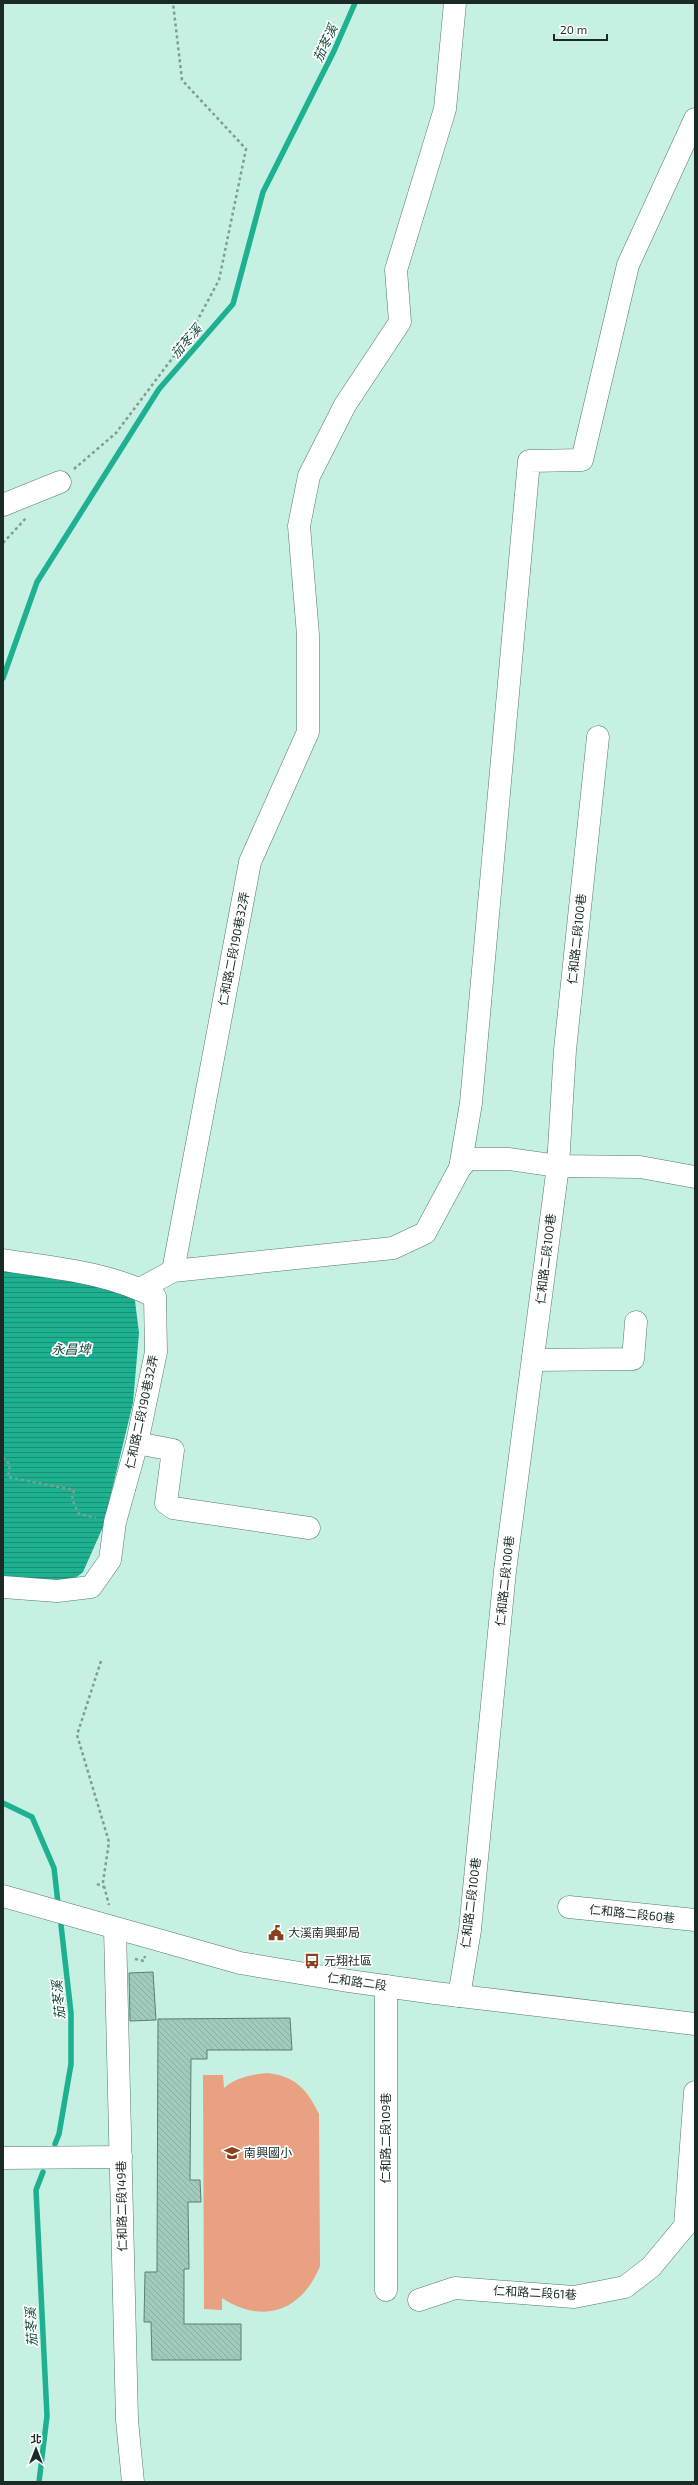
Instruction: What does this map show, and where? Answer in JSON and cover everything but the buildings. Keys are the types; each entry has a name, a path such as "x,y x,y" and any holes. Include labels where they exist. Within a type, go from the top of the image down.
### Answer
{"street":[{"name":"仁和路二段190巷32弄","path":"173,1272 250,862 308,732 308,635 299,526 309,476 344,405 400,322 396,270 445,109 455,3"},
{"path":"460,1168 471,1103 529,461 582,460 628,265 695,119"},
{"path":"3,505 60,482"},
{"name":"仁和路二段100巷","path":"459,1996 470,1930 505,1571 558,1166 565,1050 598,737"},
{"path":"140,1289 173,1272 393,1248 425,1233 460,1168 468,1159 486,1157 558,1166 640,1167 695,1177"},
{"name":"仁和路二段190巷32弄","path":"3,1260 78,1271 140,1289 155,1297 156,1352 138,1443 115,1522 110,1560 91,1587 57,1591 3,1586"},
{"path":"533,1360 633,1359 636,1322"},
{"path":"138,1443 173,1450 166,1502 173,1508 309,1528"},
{"name":"仁和路二段","path":"3,1896 115,1929 240,1963 459,1996 695,2024"},
{"name":"仁和路二段60巷","path":"569,1907 695,1920"},
{"name":"仁和路二段149巷","path":"115,1929 127,2420 133,2482"},
{"name":"仁和路二段109巷","path":"386,1986 386,2290"},
{"name":"仁和路二段61巷","path":"419,2300 455,2288 574,2297 625,2287 651,2267 685,2226 695,2092"},
{"path":"3,2158 121,2157"}],"path":[{"path":"60,482 116,433 189,336 219,280 246,149 182,80 173,3"},
{"path":"3,543 29,515"},
{"path":"3,1457 10,1465 8,1477 74,1490 72,1499 79,1514 115,1522"},
{"path":"101,1661 77,1735 109,1842 103,1882 115,1929"},
{"path":"97,1884 104,1887"}],"shaded area":[{"path":"267,2073 285,2077 299,2085 310,2097 319,2114 320,2266 303,2294 292,2303 280,2309 266,2312 252,2311 237,2306 222,2298 222,2310 204,2309 203,2075 223,2075 224,2088 234,2081 244,2077"}],"water":[{"name":"永昌埤","path":"3,1266 134,1293 139,1333 133,1403 103,1527 83,1572 68,1584 3,1582"}],"waterway":[{"name":"茄苳溪","path":"3,678 37,582 159,389 233,304 263,192 334,51 355,3"},
{"name":"茄苳溪","path":"3,1803 32,1817 54,1868 58,1903"},
{"name":"茄苳溪","path":"55,2144 59,2134 71,2064 71,2013 61,1925"},
{"name":"茄苳溪","path":"39,2482 47,2416 36,2190 43,2172"}],"place":[{"name":"大溪南興郵局","path":"276,1933"},
{"name":"元翔社區","path":"312,1961"},
{"name":"南興國小","path":"232,2153"}]}
